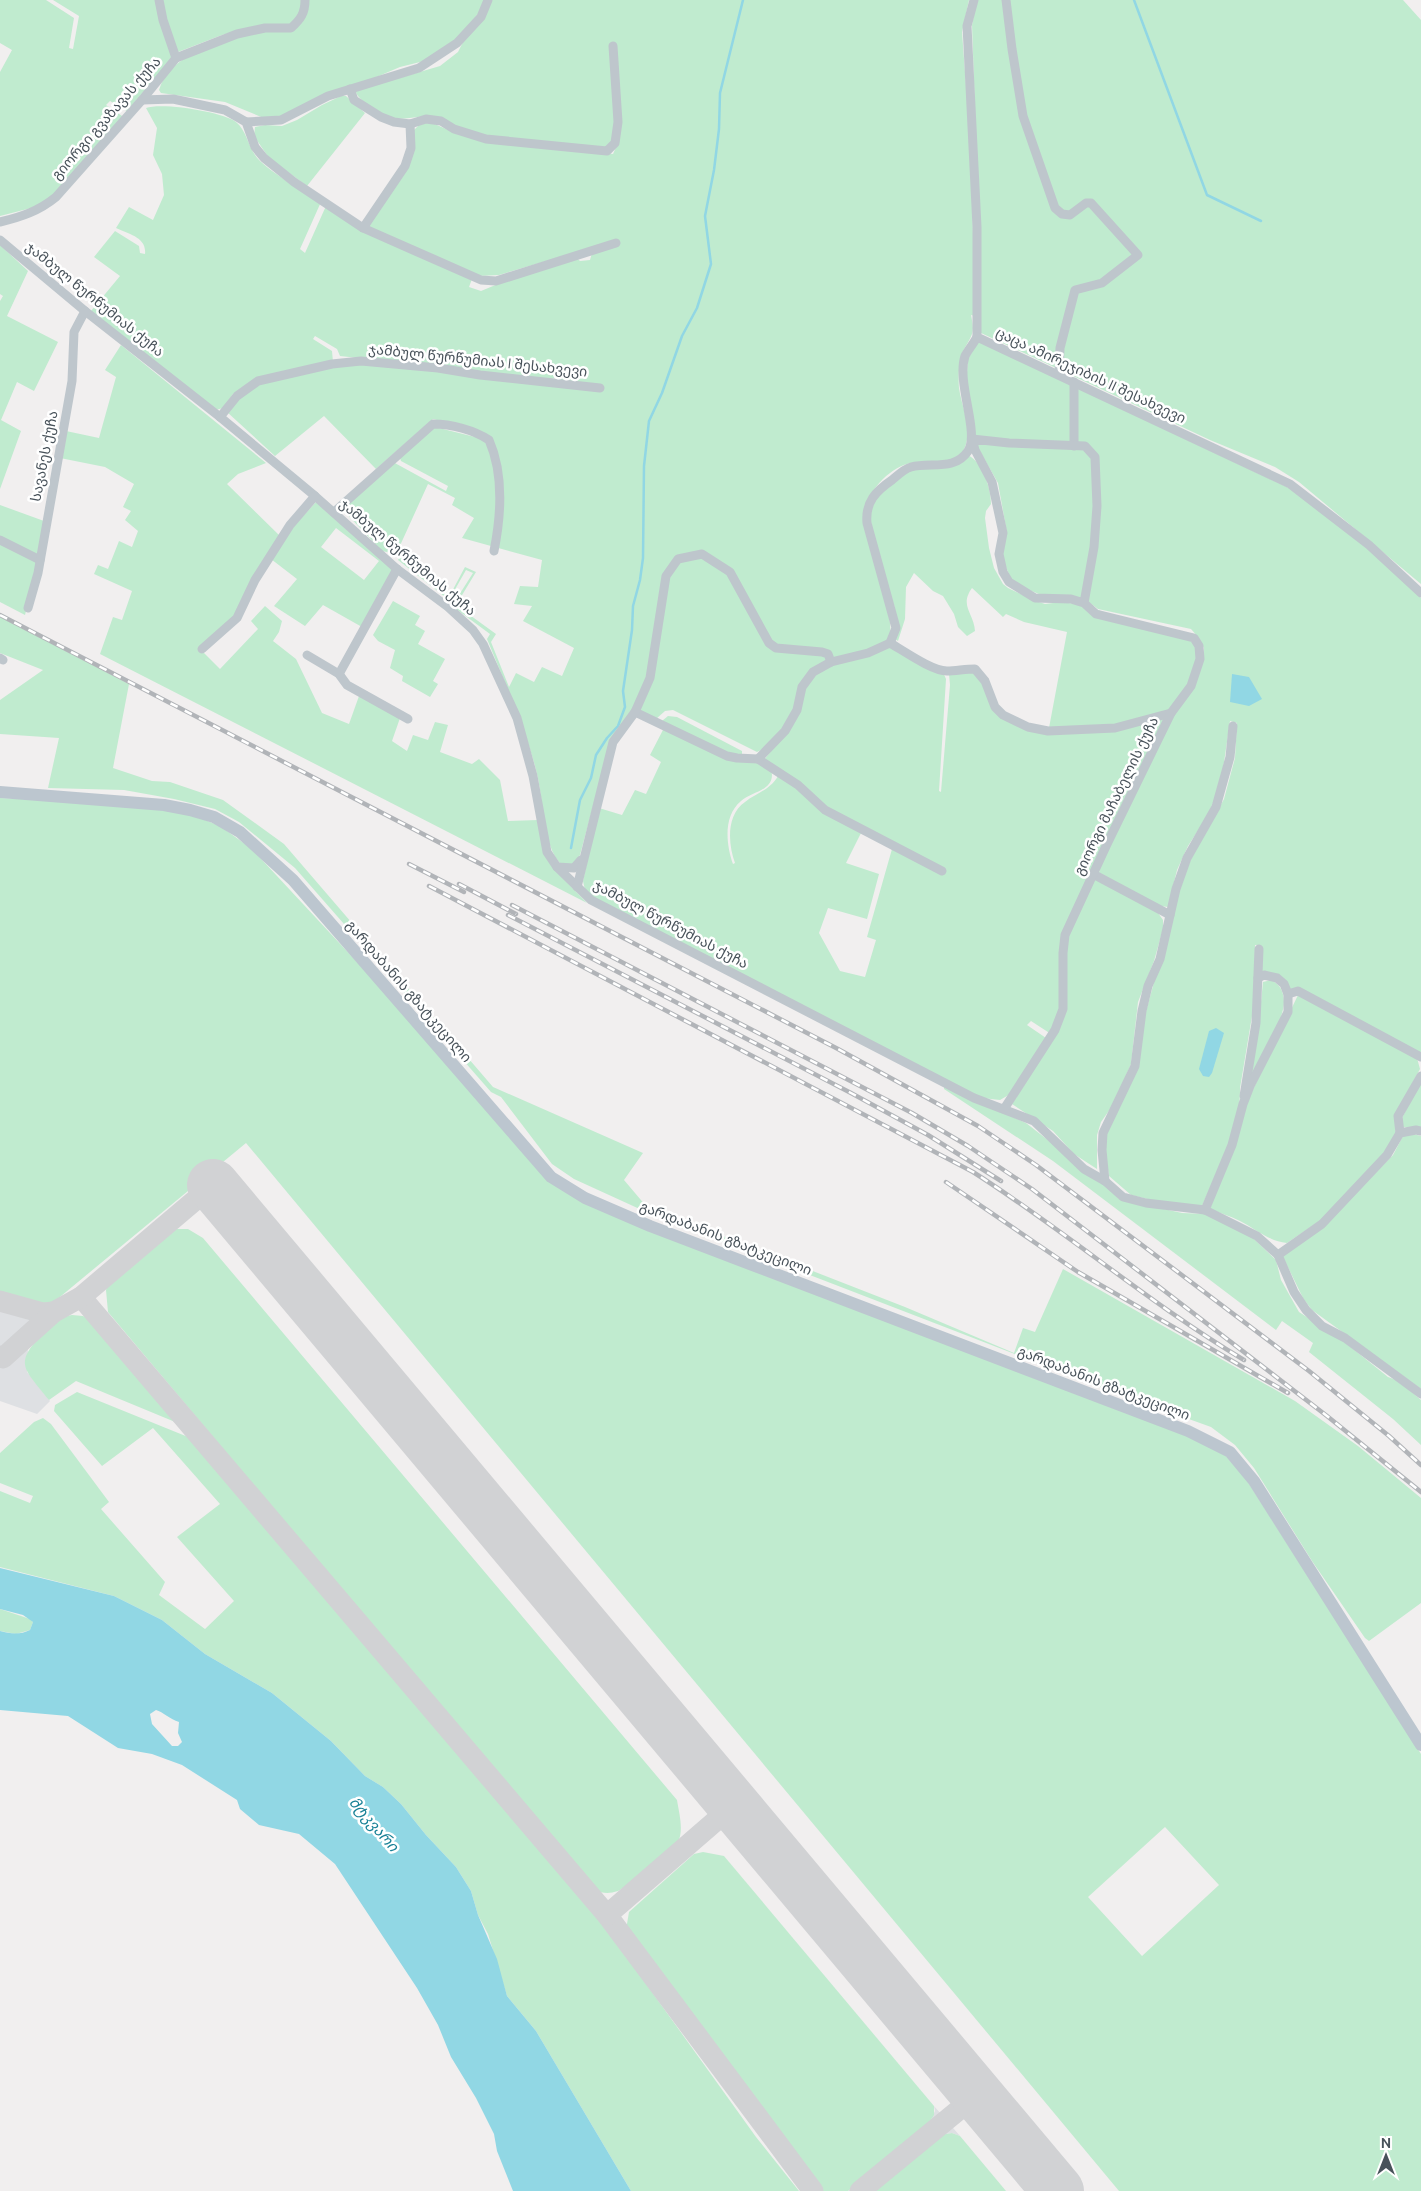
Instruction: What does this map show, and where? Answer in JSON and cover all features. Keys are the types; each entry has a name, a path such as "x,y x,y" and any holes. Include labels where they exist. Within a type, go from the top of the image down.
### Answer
{"main road":[{"name":"გარდაბანის გზატკეცილი","path":"0,792 164,805 214,817 240,832 293,880 551,1177 585,1198 650,1226 1188,1431 1230,1452 1278,1517 1421,1745"}],"street":[{"path":"159,0 163,20 176,58"},
{"name":"გიორგი გვაზავას ქუჩა","path":"0,222 20,217 44,207 56,197 142,100 176,58 237,34 265,28 291,28 305,11 305,0"},
{"path":"142,100 174,100 225,110 246,122 281,120 328,96 419,68 442,55 458,44 481,17 488,0"},
{"name":"ცაცა ამირეჯიბის II შესახვევი","path":"974,0 967,26 977,227 977,337 1290,484 1369,545 1421,593"},
{"path":"1006,0 1023,116 1055,208 1062,214 1070,214 1091,203 1138,255 1102,283 1075,290 1060,348 1059,374"},
{"path":"350,90 354,100 381,117 394,122 410,124 426,119 440,121 454,129 486,139 606,151 615,143 618,122 613,46"},
{"path":"246,122 255,147 264,158 294,182 363,228 481,280 496,280 616,243"},
{"path":"363,228 405,166 411,148 410,124"},
{"name":"ჯამბულ წურწუმიას ქუჩა","path":"0,240 85,310 220,416 334,512 398,569 448,607 473,630 483,644 517,718 533,776 547,852 557,867 591,900 946,1084 1034,1121 1084,1168 1105,1181 1123,1197 1146,1204 1205,1210 1257,1236 1278,1255 1294,1292 1306,1310 1322,1326 1345,1338 1421,1394"},
{"name":"სავანეს ქუჩა","path":"28,608 40,560 72,381 74,332 85,310"},
{"path":"977,337 965,357 963,389 975,450 992,482 1003,533 999,554 1003,572 1009,582 1035,598 1071,598 1084,602 1096,614 1194,638 1199,646 1200,659 1191,686 1171,713"},
{"name":"ჯამბულ წურწუმიას I შესახვევი","path":"220,416 237,396 258,382 332,364 361,361 436,368 480,376 600,388"},
{"path":"1074,382 1074,446"},
{"path":"334,512 433,424 474,432 489,440 493,450 499,493 500,522 494,551"},
{"path":"972,439 1008,443 1085,446 1095,457 1098,506 1094,547 1084,602"},
{"path":"758,759 785,730 797,710 802,687 813,672 831,662 868,653 890,643 896,628 867,523 866,512 872,497 883,486 910,467 946,465 954,462 968,450 972,439"},
{"path":"202,650 236,618 255,580 290,525 315,496"},
{"path":"0,540 40,560"},
{"path":"577,887 613,742 635,712 650,678 666,576 678,559 702,554 730,572 769,644 776,648 822,652 828,654 831,662"},
{"path":"339,674 398,569"},
{"name":"გიორგი მაჩაბელის ქუჩა","path":"890,643 924,663 946,671 960,669 975,670 985,681 999,711 1011,720 1028,727 1048,731 1115,728 1171,713"},
{"path":"307,655 339,674 347,685 408,719"},
{"path":"635,712 727,756 758,759 798,785 825,810 942,870"},
{"name":"გიორგი მაჩაბელის ქუჩა","path":"1004,1109 1055,1030 1062,1009 1066,935 1093,874 1171,713"},
{"path":"1105,1181 1102,1150 1103,1133 1134,1066 1142,1011 1148,986 1160,959 1176,889 1187,858 1218,802 1230,757 1234,726"},
{"path":"557,867 574,868 585,853"},
{"path":"1093,874 1170,916"},
{"path":"1243,1104 1244,1085 1256,1023 1259,949"},
{"path":"1205,1210 1232,1145 1243,1104 1288,1012 1288,994 1284,984 1276,978 1264,975 1258,978"},
{"path":"1288,994 1298,991 1421,1057"},
{"path":"1278,1255 1322,1224 1387,1155 1400,1134 1398,1116 1421,1076"},
{"path":"1400,1134 1416,1130 1421,1131"}],"shaded area":[{"path":"0,1291 49,1306 60,1317 28,1348 27,1372 50,1401 37,1414 0,1401"},
{"path":"934,2106 960,2136 952,2133 940,2135 874,2191 848,2191 930,2121 935,2111"}],"green space":[{"path":"0,0 46,0 74,18 69,48 73,49 79,16 53,0 158,0 172,58 127,111 110,101 106,105 125,118 51,198 39,206 0,216 0,72 12,50 0,43"},
{"path":"162,0 484,0 479,13 455,41 424,61 400,67 285,116 266,119 225,102 161,93 159,90 167,74 180,62 196,52 234,38 290,25 258,26 222,35 178,52 174,49"},
{"path":"490,0 969,0 962,32 971,152 975,316 971,315 973,332 963,351 959,379 959,388 967,422 967,439 965,448 955,459 938,463 912,463 895,470 879,484 867,501 863,519 886,598 890,628 889,637 878,647 828,662 811,671 802,682 793,713 785,726 775,739 757,752 673,710 665,711 656,719 632,709 610,743 580,855 574,863 568,866 562,865 559,862 550,845 535,766 519,718 487,639 490,634 452,606 473,573 466,570 449,600 398,560 401,555 382,551 342,509 393,462 446,491 448,486 401,461 400,458 435,427 475,437 476,430 433,419 376,469 324,416 275,456 227,412 238,400 260,383 363,363 436,369 471,377 600,390 602,386 563,382 556,378 510,378 447,366 340,356 337,349 315,336 313,339 332,351 333,362 256,378 233,394 223,408 216,410 91,311 120,276 94,257 115,231 139,246 140,253 145,254 145,248 140,240 116,228 129,207 153,220 164,195 162,174 153,155 157,128 146,108 154,106 192,109 219,115 236,122 260,161 321,202 300,249 305,253 326,206 362,231 472,279 469,287 481,291 520,275 577,258 580,261 590,260 592,253 619,245 617,240 499,275 479,276 367,226 408,166 413,148 414,130 421,123 430,122 453,132 484,140 613,154 618,143 620,118 616,121 612,143 609,147 600,148 524,141 494,137 459,129 442,119 430,116 399,119 391,117 371,107 355,91 440,66 458,52 466,36 483,20","holes":["428,484 455,498 452,505 474,518 462,538 542,560 538,587 520,586 514,604 532,606 523,621 574,648 562,676 542,667 534,682 516,673 509,687 491,642 496,634 456,605 476,572 465,567 449,597 401,560 405,554 398,550","678,556 679,561 670,577 665,592 660,626 657,626 663,577"]},
{"path":"977,0 1403,0 1421,20 1421,584 1299,482 1275,467 1210,440 981,333 981,280 972,25"},
{"path":"341,96 346,96 365,113 307,186 269,158 254,136 255,127 265,125 282,126"},
{"path":"0,245 28,271 7,316 58,342 34,391 17,382 1,420 21,431 0,489 0,301 3,296 0,294"},
{"path":"978,341 1289,488 1380,558 1421,598 1421,1055 1291,990 1279,976 1261,973 1261,945 1255,945 1254,1004 1240,1088 1237,1119 1221,1164 1202,1206 1156,1201 1131,1195 1109,1176 1105,1136 1121,1103 1180,887 1191,859 1224,799 1235,758 1237,723 1230,721 1221,783 1208,815 1188,846 1177,870 1168,907 1160,906 1099,874 1100,867 1175,713 1204,659 1204,648 1191,629 1098,609 1090,603 1039,594 1024,588 1011,579 1003,560 1002,552 1007,533 998,483 977,446 966,386 968,359"},
{"path":"121,345 266,463 238,474 227,484 280,536 235,616 200,649 220,669 258,629 251,621 265,606 282,621 279,632 273,641 296,659 322,713 349,724 359,696 400,718 392,741 407,751 413,735 428,740 435,722 448,725 440,752 472,764 479,759 500,780 508,821 538,820 555,870 587,903 100,654 113,617 122,620 132,591 94,574 98,565 108,569 119,541 132,547 138,531 125,520 131,511 123,507 134,484 105,467 60,458 66,431 99,438 116,377 105,370"},
{"path":"968,455 982,470 990,491 991,504 986,511 985,518 989,548 994,568 1003,584 1033,600 1045,604 1061,602 1083,605 1191,641 1195,644 1198,659 1188,685 1170,710 1113,725 1049,728 1067,632 1024,622 1006,614 1003,617 972,588 968,594 967,605 975,631 967,636 958,627 954,614 943,596 933,591 914,573 906,587 905,619 898,641 895,639 899,628 869,514 872,501 909,470"},
{"path":"316,502 393,570 362,627 323,605 305,626 274,606 297,579 271,559 295,525","holes":["336,528 379,561 364,580 321,547"]},
{"path":"0,505 44,521 39,556 0,537"},
{"path":"0,542 38,561 25,615 0,602"},
{"path":"393,601 420,616 415,625 425,631 418,644 445,659 433,681 438,684 430,697 402,681 403,676 390,668 395,650 378,641 373,635"},
{"path":"0,617 129,684 113,768 152,781 170,782 223,800 284,844 493,1087 643,1153 624,1180 646,1206 905,1307 1014,1353 1023,1328 1035,1332 1063,1269 1295,1401 1358,1446 1421,1498 1421,1603 1369,1641 1365,1638 1312,1561 1254,1468 1235,1445 1211,1427 1100,1387 644,1211 574,1179 552,1164 501,1097 491,1092 295,868 239,822 215,809 124,790 48,788 59,738 0,734 0,700 43,670 0,653"},
{"path":"892,647 924,665 943,672 946,679 939,791 941,792 950,685 949,674 958,671 972,671 989,692 998,714 1010,722 1045,733 1117,729 1161,717 1166,719 1066,926 1062,949 1061,999 1056,1023 1051,1034 1031,1021 1027,1025 1046,1038 1047,1041 1012,1093 1000,1100 982,1098 804,1009 592,897 585,890 583,881 599,808 622,815 635,790 646,794 661,762 650,755 664,728 726,757 753,761 771,769 771,781 767,786 741,801 731,814 728,839 733,864 735,863 731,847 730,830 734,814 745,802 767,788 778,776 797,785 823,811 862,831 846,863 879,874 867,919 828,908 819,933 840,971 865,977 876,940 867,937 892,849 896,848 942,873 944,870 825,808 798,783 764,760 787,731 798,711 803,688 815,673 831,664"},
{"path":"668,716 677,717 742,751 742,755 732,755 662,721"},
{"path":"0,798 145,807 190,814 220,826 252,849 396,1004 562,1188 1200,1441 1226,1456 1246,1479 1421,1754 1421,2191 1119,2191 246,1143 49,1306 0,1295","holes":["1165,1827 1219,1885 1142,1956 1088,1897"]},
{"path":"1094,879 1099,879 1156,910 1163,920 1163,929 1154,961 1138,1002 1131,1064 1113,1105 1101,1122 1097,1135 1097,1169 1074,1154 1053,1131 1012,1104 1055,1036 1069,932"},
{"path":"1271,980 1279,986 1282,992 1283,1010 1275,1032 1248,1085 1259,1022 1263,982"},
{"path":"1298,995 1417,1058 1420,1069 1395,1115 1396,1136 1383,1155 1321,1220 1287,1243 1268,1237 1240,1221 1210,1209 1249,1098"},
{"path":"1421,1081 1421,1129 1403,1127 1401,1120"},
{"path":"944,1086 1026,1123 1103,1183 1119,1199 1182,1213 1205,1214 1251,1236 1276,1260 1281,1280 1299,1312 1342,1340 1388,1377 1399,1381 1421,1400 1421,1445 1393,1419 1309,1352 1313,1343 1282,1321 1276,1330 1053,1161 944,1089"},
{"path":"1413,1134 1421,1136 1421,1389 1312,1310 1303,1298 1282,1255 1324,1226 1393,1155 1403,1136"},
{"path":"175,1229 188,1229 203,1238 677,1800 681,1827 678,1842 659,1861 631,1883 615,1892 595,1891 108,1312 106,1290 109,1280 166,1232"},
{"path":"72,1315 83,1316 93,1321 180,1424 76,1381 49,1400 28,1373 25,1360 34,1344 53,1323 63,1317"},
{"path":"77,1392 193,1439 413,1702 533,1839 611,1935 756,2137 799,2191 631,2191 536,2031 507,1996 488,1934 478,1915 471,1891 456,1867 426,1835 401,1804 383,1787 365,1776 331,1741 272,1693 205,1654 162,1620 114,1596 0,1567 0,1491 30,1503 33,1496 0,1483 0,1453 34,1422 43,1418 51,1424 109,1502 101,1509 165,1582 159,1595 205,1629 234,1601 177,1537 220,1504 153,1428 102,1466 54,1411 55,1405"},
{"path":"0,1609 30,1619 33,1622 30,1630 16,1634 0,1631"},
{"path":"703,1852 724,1856 934,2106 934,2115 930,2121 848,2191 822,2191 626,1930 629,1912 694,1854"},
{"path":"952,2133 960,2136 1006,2191 874,2191 940,2135"}],"water":[{"path":"1232,674 1249,677 1262,699 1249,706 1230,702"},
{"path":"1216,1028 1224,1033 1212,1073 1209,1077 1203,1076 1199,1069 1209,1031"},
{"name":"მტკვარი","path":"0,1568 114,1596 162,1620 205,1654 272,1693 331,1741 365,1776 383,1787 401,1804 426,1835 456,1867 471,1891 478,1915 497,1959 507,1996 536,2031 631,2191 513,2191 497,2151 494,2134 476,2098 451,2057 438,2025 417,1988 335,1864 299,1834 259,1825 240,1809 237,1800 182,1765 152,1754 118,1748 68,1716 0,1710 0,1631 23,1633 30,1630 33,1622 23,1615 0,1609","holes":["156,1710 179,1722 178,1733 182,1742 178,1746 172,1746 152,1724 150,1714"]}],"waterway":[{"path":"571,848 580,800 591,778 596,755 607,738 618,726 625,707 623,691 632,630 633,606 640,580 643,558 644,466 649,421 662,393 682,336 697,308 711,264 705,216 714,170 719,129 720,93 743,0"},
{"path":"1134,0 1207,195 1261,221"}],"taxiway":[{"path":"0,1356 3,1358 54,1312 81,1297 213,1185"},
{"path":"81,1297 607,1915 813,2191"},
{"path":"0,1301 43,1313 54,1312"},
{"path":"607,1915 734,1805"},
{"path":"860,2191 977,2095"}],"runway":[{"path":"213,1185 1058,2191"}],"railway":[{"path":"0,615 838,1049 978,1126 1036,1165 1309,1371 1389,1436 1421,1465"},
{"path":"409,864 464,892"},
{"path":"459,884 516,914"},
{"path":"429,886 973,1172 1041,1218 1175,1315 1244,1360"},
{"path":"512,905 912,1113 968,1146 1032,1189 1327,1416 1421,1492"},
{"path":"508,915 851,1093 928,1135 1001,1181"},
{"path":"946,1182 1078,1272 1288,1393"}]}
